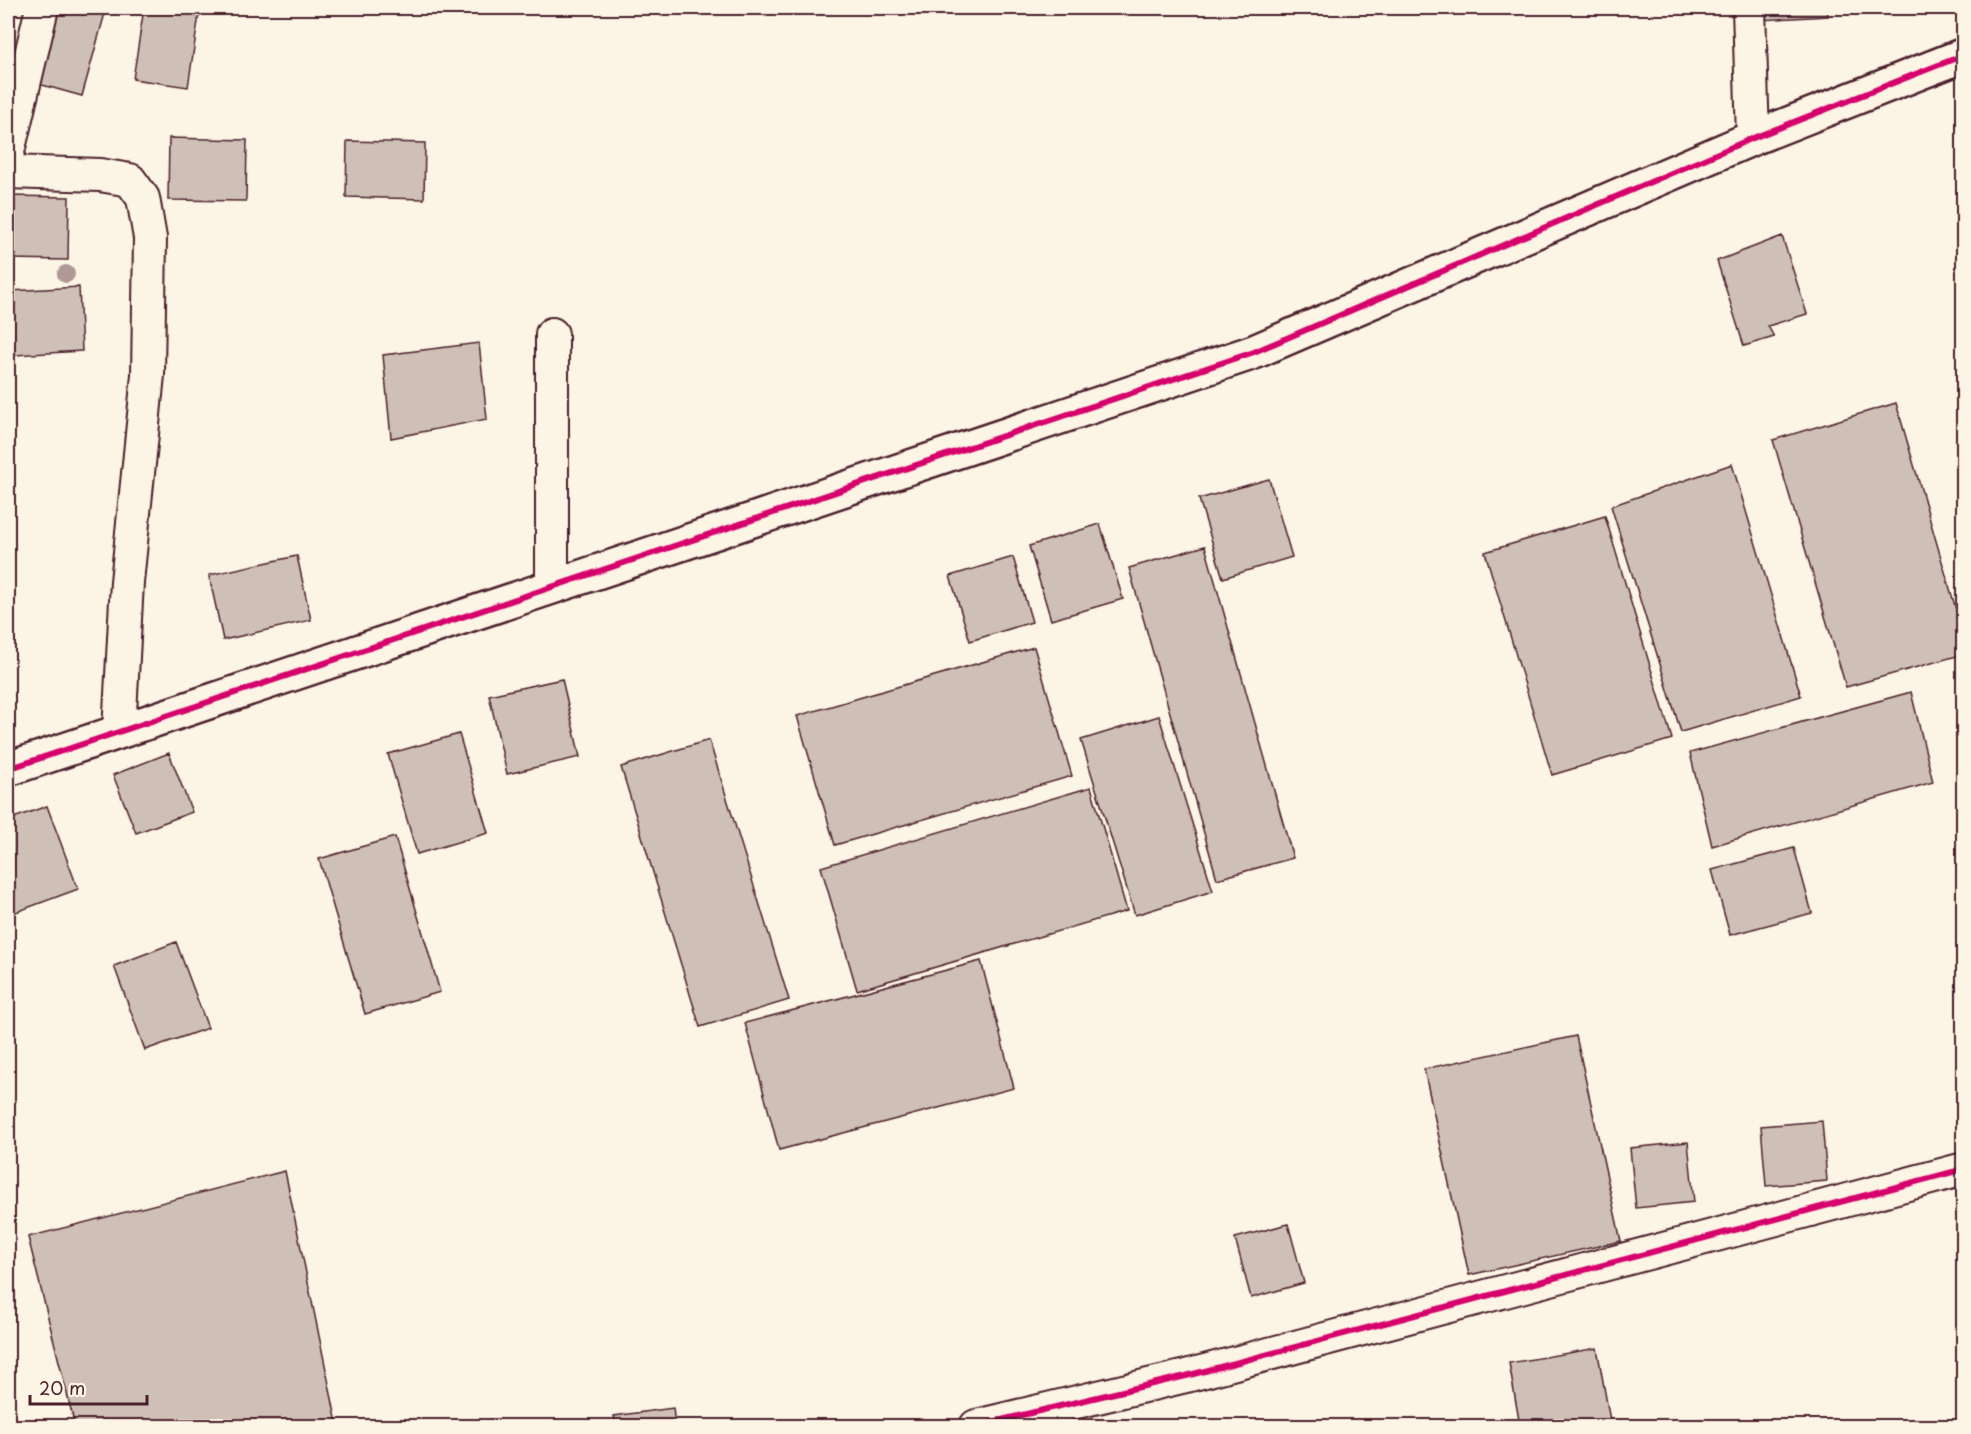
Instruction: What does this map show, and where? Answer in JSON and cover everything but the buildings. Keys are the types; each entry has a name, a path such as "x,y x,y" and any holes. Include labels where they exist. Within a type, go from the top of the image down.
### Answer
{"street":[{"path":"8,152 42,8"},
{"path":"1749,8 1754,138"},
{"path":"8,769 1254,352 1754,138 1964,55"},
{"path":"8,172 100,175 130,180 143,198 150,238 148,375 128,582 119,732"},
{"path":"552,334 552,587"},
{"path":"976,1426 1198,1373 1964,1169"}],"cycle path":[{"path":"8,769 1254,352 1753,138 1964,55"},
{"path":"976,1426 1186,1376 1964,1169"}]}
